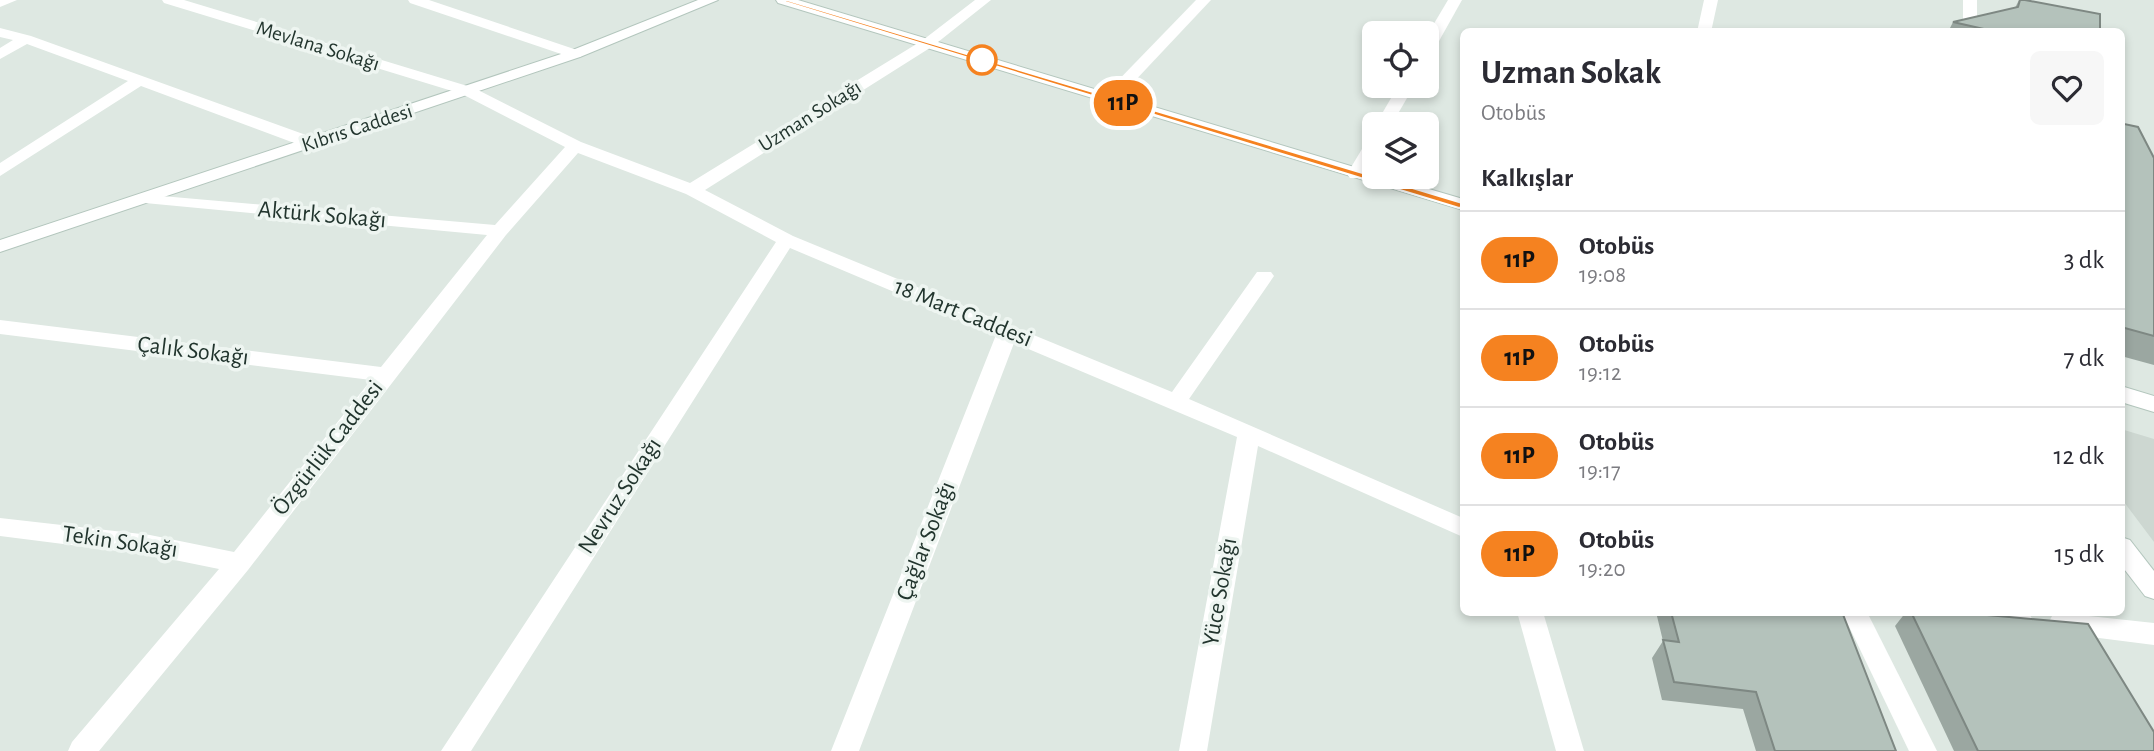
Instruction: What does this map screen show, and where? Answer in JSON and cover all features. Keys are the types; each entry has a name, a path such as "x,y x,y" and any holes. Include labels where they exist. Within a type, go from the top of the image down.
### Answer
{"street":[{"path":"0,3 10,0"},
{"name":"Mevlana Sokağı","path":"169,0 468,91"},
{"path":"415,0 575,54"},
{"name":"Kıbrıs Caddesi","path":"0,246 575,54 711,0"},
{"path":"783,0 1460,204"},
{"name":"Uzman Sokağı","path":"692,190 928,43 984,0"},
{"path":"1109,99 1204,0"},
{"path":"1439,28 1455,0"},
{"path":"1705,28 1711,0"},
{"path":"1970,0 1970,28"},
{"path":"0,32 26,39 311,143"},
{"path":"0,54 26,39"},
{"path":"0,171 139,81"},
{"name":"18 Mart Caddesi","path":"468,91 575,146 692,190 786,240 1249,433 1460,527"},
{"name":"Özgürlük Caddesi","path":"82,751 239,562 500,231 575,146"},
{"path":"1356,174 1362,164"},
{"name":"Aktürk Sokağı","path":"145,198 500,231"},
{"name":"Nevruz Sokağı","path":"455,751 786,240"},
{"path":"1176,402 1264,276"},
{"name":"Çalık Sokağı","path":"0,327 386,374"},
{"name":"Çağlar Sokağı","path":"845,751 1008,331"},
{"path":"2125,395 2154,404"},
{"name":"Yüce Sokağı","path":"1193,751 1249,433"},
{"name":"Tekin Sokağı","path":"0,527 150,545 239,562"},
{"path":"2125,552 2154,589"},
{"path":"1531,616 1570,751"},
{"path":"1856,616 1923,751"},
{"path":"1997,616 2154,634"}],"shaded area":[{"path":"2125,430 2154,439 2154,542 2125,503"}],"building":[{"path":"2020,0 2025,0 2100,14 2100,28 1979,28 1953,22 2018,7"},
{"path":"2125,124 2138,127 2154,158 2154,336 2125,328"},
{"path":"1672,616 1844,616 1896,751 1775,751 1756,692 1674,682 1663,640 1679,642"},
{"path":"1913,616 1999,616 2088,624 2154,732 2154,751 1978,751"}],"bus line":[{"name":"11P","path":"783,0 1460,204"}]}
